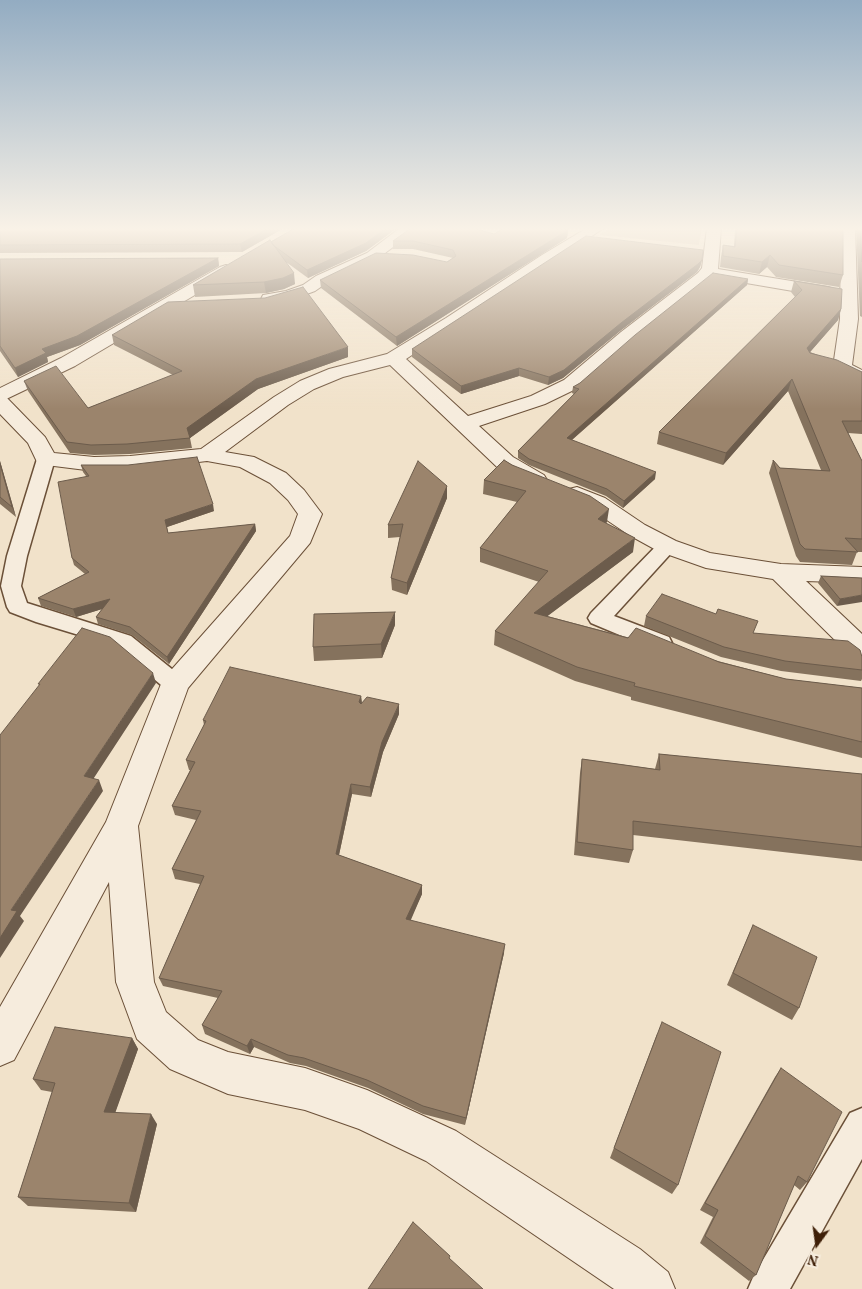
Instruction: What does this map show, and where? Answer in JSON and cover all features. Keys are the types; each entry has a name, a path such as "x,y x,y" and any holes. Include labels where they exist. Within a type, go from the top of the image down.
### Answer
{"street":[{"path":"0,396 68,362 192,288"},
{"path":"256,300 290,295 309,288"},
{"path":"207,455 281,401 307,385 336,373 394,358 502,288"},
{"path":"465,424 538,400 571,384 627,336 690,288"},
{"path":"807,288 850,295"},
{"path":"850,288 850,319 842,367 862,377"},
{"path":"165,305 201,304"},
{"path":"394,358 505,462 520,472 597,503 637,530 667,546 706,560 781,572 862,576"},
{"path":"0,402 38,441 46,459 103,463 207,455 246,462 278,478 296,495 310,514 301,538 175,684 121,826 0,1046"},
{"path":"781,572 862,650"},
{"path":"121,826 135,982 151,1025 184,1055 228,1073 305,1089 367,1111 441,1146 623,1266 651,1289"}],"lane":[{"path":"46,459 17,556 11,586 18,607 44,617 123,641 175,684"},
{"path":"667,546 599,618 680,651"},
{"path":"768,1289 862,1125"}],"building":[{"path":"0,288 163,288 77,336 42,349 46,353 15,368 0,346"},
{"path":"304,288 348,347 256,379 187,428 190,438 127,444 91,445 67,442 24,381 56,366 88,408 182,371 112,335 168,302 265,298"},
{"path":"331,288 475,288 396,337"},
{"path":"506,288 666,288 564,370 549,377 519,368 461,386 412,349"},
{"path":"694,288 738,288 567,438 656,472 624,501 607,489 529,459 518,451 579,389 573,387"},
{"path":"800,288 842,289 841,309 807,348 810,353 837,360 862,372 862,421 842,421 862,461 862,539 845,538 858,552 805,549 800,544 773,460 780,468 830,471 792,379 726,453 659,432 802,290"},
{"path":"197,457 213,504 165,520 168,533 255,524 167,657 130,627 96,617 110,599 73,609 38,598 89,572 72,558 58,482 89,476 81,465 128,465"},
{"path":"504,460 512,465 590,496 609,509 598,519 635,538 534,613 628,638 636,628 719,662 786,679 862,688 862,742 634,686 635,683 577,667 495,631 548,571 480,548 526,491 484,480"},
{"path":"418,461 447,486 407,583 391,578 403,524 388,525"},
{"path":"0,464 12,507 0,497"},
{"path":"821,576 862,578 862,595 840,599"},
{"path":"662,594 716,614 718,609 758,621 753,633 848,641 860,650 862,670 785,661 724,647 646,616"},
{"path":"395,612 381,644 313,647 314,614"},
{"path":"82,628 110,637 153,673 84,776 99,780 11,910 17,911 0,938 0,735"},
{"path":"230,667 361,696 359,702 361,704 367,697 399,704 382,742 370,787 351,784 336,854 422,885 406,919 505,944 466,1118 423,1106 367,1080 304,1058 288,1055 251,1039 247,1046 202,1025 222,991 159,978 204,876 172,869 201,811 172,806 195,762 186,760 206,721 203,720"},
{"path":"659,754 862,774 862,847 633,821 633,850 577,842 582,759 660,770"},
{"path":"753,925 817,957 799,1008 733,973"},
{"path":"662,1022 721,1052 678,1185 614,1148"},
{"path":"55,1027 132,1038 104,1112 151,1114 129,1203 18,1197 55,1083 33,1079"},
{"path":"781,1068 842,1112 807,1182 798,1176 756,1275 705,1236 718,1210 705,1203"},
{"path":"413,1222 450,1256 449,1258 483,1289 368,1289"}]}
